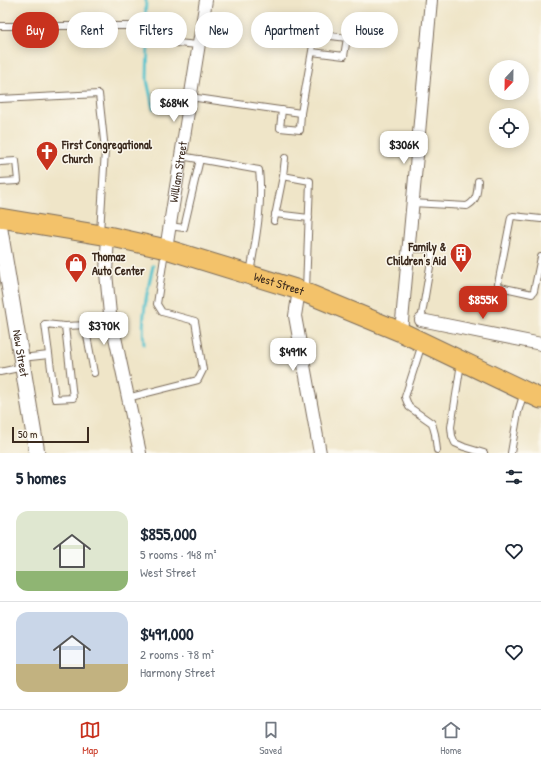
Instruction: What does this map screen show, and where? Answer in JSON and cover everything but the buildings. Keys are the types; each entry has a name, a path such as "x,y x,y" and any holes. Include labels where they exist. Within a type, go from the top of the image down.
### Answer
{"main road":[{"name":"West Street","path":"0,218 104,235 166,249 302,292 401,332 533,395"}],"street":[{"name":"William Street","path":"204,12 206,0"},
{"path":"401,332 431,0"},
{"name":"William Street","path":"166,249 198,48"},
{"name":"New Street","path":"0,230 37,453"},
{"path":"104,235 106,273 112,324 140,453"},
{"path":"302,292 295,316 320,453"},
{"path":"421,320 541,344"}],"lane":[{"path":"0,26 126,26"},
{"path":"282,110 280,128 300,130 301,113 315,34 347,38 344,56 312,52"},
{"path":"0,99 99,94 105,150 104,235"},
{"path":"190,97 301,113"},
{"path":"181,156 259,170 259,220 249,275"},
{"path":"274,221 285,158"},
{"path":"169,226 184,228 200,159"},
{"path":"0,162 16,161 18,181 0,182"},
{"path":"282,176 310,182 309,218 302,292"},
{"path":"412,203 467,206 473,203 476,197 478,181"},
{"path":"275,214 309,218"},
{"path":"541,219 510,217 498,284 500,287 532,294 534,292 541,257"},
{"path":"127,398 198,380 203,370 195,321 162,312 157,304 166,249"},
{"path":"409,249 433,249 421,320"},
{"path":"64,326 73,398 55,400 45,324 64,326 112,324"},
{"path":"85,325 94,373"},
{"path":"423,342 405,397 409,407 432,423 437,450"},
{"path":"0,372 22,363 49,355"},
{"path":"461,361 451,427 452,436 455,443 484,453"},
{"path":"511,453 518,412 533,395"}],"waterway":[{"path":"146,0 145,23 148,42 147,80 153,108"},
{"path":"144,344 144,314 153,266"}],"place":[{"name":"First Congregational Church","path":"47,172"},
{"name":"Family & Children's Aid","path":"461,274"},
{"name":"Thomaz Auto Center","path":"76,284"}]}
